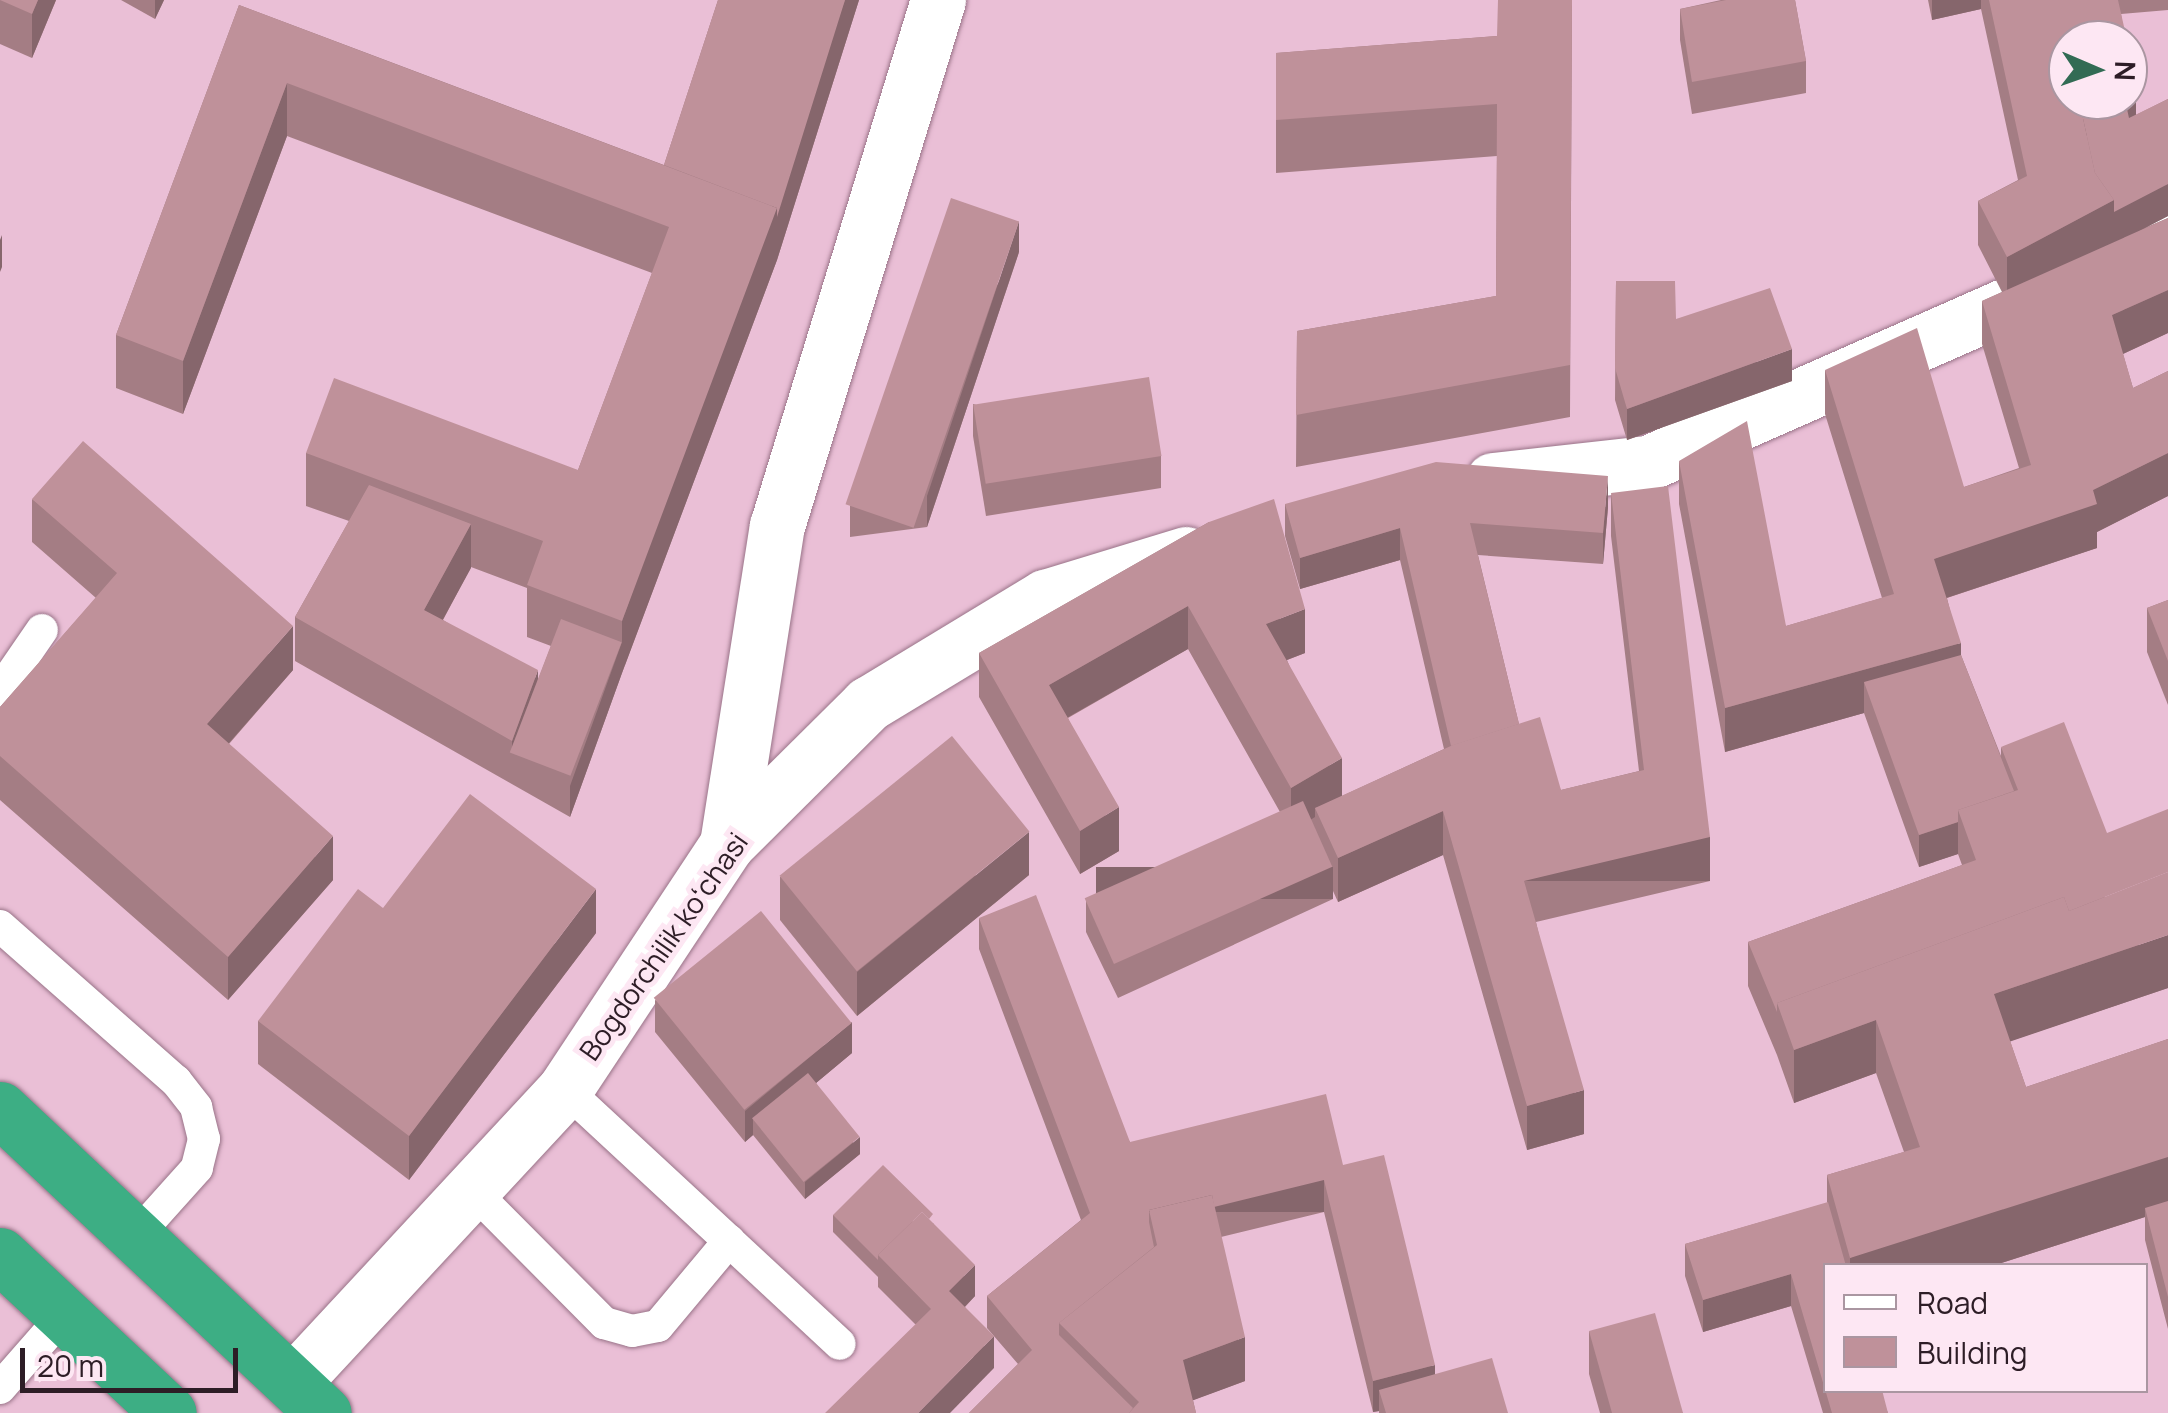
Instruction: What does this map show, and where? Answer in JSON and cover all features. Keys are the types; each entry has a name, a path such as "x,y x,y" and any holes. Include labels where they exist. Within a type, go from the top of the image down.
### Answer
{"highway":[{"path":"0,1109 308,1398"},
{"path":"0,1255 169,1413"}],"street":[{"path":"728,844 777,526 938,0"},
{"path":"1451,485 1648,463 2168,234"},
{"name":"Bogdorchilik koʻchasi","path":"308,1398 471,1190 565,1089 728,844 868,704 1045,597 1236,539"}],"lane":[{"path":"0,691 42,630"},
{"path":"0,926 176,1081 196,1107 204,1139 196,1168 136,1236"},
{"path":"565,1089 840,1344"},
{"path":"471,1190 604,1322 632,1331 658,1326 729,1241"},
{"path":"0,1388 64,1315"}],"building":[{"path":"0,0 38,0 32,14"},
{"path":"718,0 845,0 777,217 777,208 664,165"},
{"path":"1498,0 1572,0 1570,365 1296,415 1297,331 1496,296 1497,104 1276,120 1276,53 1497,36"},
{"path":"1726,0 1795,0 1806,61 1692,82 1680,9"},
{"path":"1989,0 2118,0 2122,20 2048,20 2048,120 2083,120 2095,173 2114,200 2007,257 1978,201 2027,176"},
{"path":"239,5 777,208 622,621 527,585 543,541 306,453 334,378 578,470 669,227 287,83 183,361 116,335"},
{"path":"2168,99 2168,184 2114,212 2114,200 2095,173 2083,120 2148,120 2148,109"},
{"path":"951,198 1019,221 914,528 846,504"},
{"path":"2168,218 2168,290 2112,315 2133,388 2168,371 2168,453 2093,490 2097,504 1934,559 1961,643 1725,708 1679,461 1747,421 1786,626 1894,594 1825,370 1917,328 1964,487 2031,465 1982,301"},
{"path":"1616,281 1675,281 1676,319 1770,288 1792,349 1627,409 1615,368"},
{"path":"1149,377 1162,456 986,484 973,405"},
{"path":"83,441 293,626 207,724 333,836 228,957 0,756 0,707 117,573 32,499"},
{"path":"1436,462 1608,476 1603,533 1470,523 1519,724 1451,746 1400,528 1300,558 1285,504"},
{"path":"369,485 471,524 424,610 538,670 512,741 295,617"},
{"path":"1668,486 1710,837 1524,881 1584,1090 1527,1106 1443,811 1338,858 1315,808 1453,745 1540,717 1561,790 1644,770 1611,493"},
{"path":"1274,499 1305,609 1266,624 1342,758 1291,788 1188,606 1049,685 1119,807 1080,831 979,653 1209,522"},
{"path":"2168,600 2168,661 2147,608"},
{"path":"561,619 622,642 570,776 510,753"},
{"path":"1961,655 2014,791 1958,810 1958,822 1919,835 1864,682"},
{"path":"2064,722 2107,833 2168,809 2168,872 2069,911 2064,897 1777,1003 1777,1012 1748,942 1976,860 1958,810 2018,790 2001,747"},
{"path":"952,736 1029,832 857,971 779,876"},
{"path":"470,794 596,889 409,1136 258,1021 358,889 383,908"},
{"path":"1303,801 1332,867 1114,964 1085,898"},
{"path":"2168,872 2168,935 1994,994 2026,1087 2168,1039 2168,1157 1850,1258 1827,1175 1920,1147 1876,1020 1794,1050 1777,1003 2064,897 2069,911"},
{"path":"1036,895 1130,1142 1326,1094 1343,1165 1384,1155 1435,1365 1373,1381 1324,1180 1214,1207 1212,1195 1149,1210 1154,1247 1059,1323 1059,1335 1133,1408 1129,1413 969,1413 1032,1350 987,1296 1090,1213 979,918"},
{"path":"761,911 852,1023 744,1110 654,998"},
{"path":"808,1073 860,1137 804,1182 752,1118"},
{"path":"883,1165 933,1214 929,1219 922,1212 878,1255 878,1260 833,1215"},
{"path":"1212,1195 1245,1337 1183,1360 1196,1413 1129,1413 1139,1402 1059,1323 1157,1245 1149,1210"},
{"path":"2168,1201 2168,1297 2145,1208"},
{"path":"1828,1202 1845,1263 1823,1263 1823,1382 1791,1274 1703,1300 1685,1244"},
{"path":"922,1212 975,1265 949,1291 994,1336 918,1413 825,1413 931,1309 878,1255"},
{"path":"1655,1313 1683,1413 1612,1413 1589,1331"},
{"path":"1492,1358 1508,1413 1386,1413 1379,1390"},
{"path":"1826,1393 1883,1393 1888,1413 1832,1413"}]}
